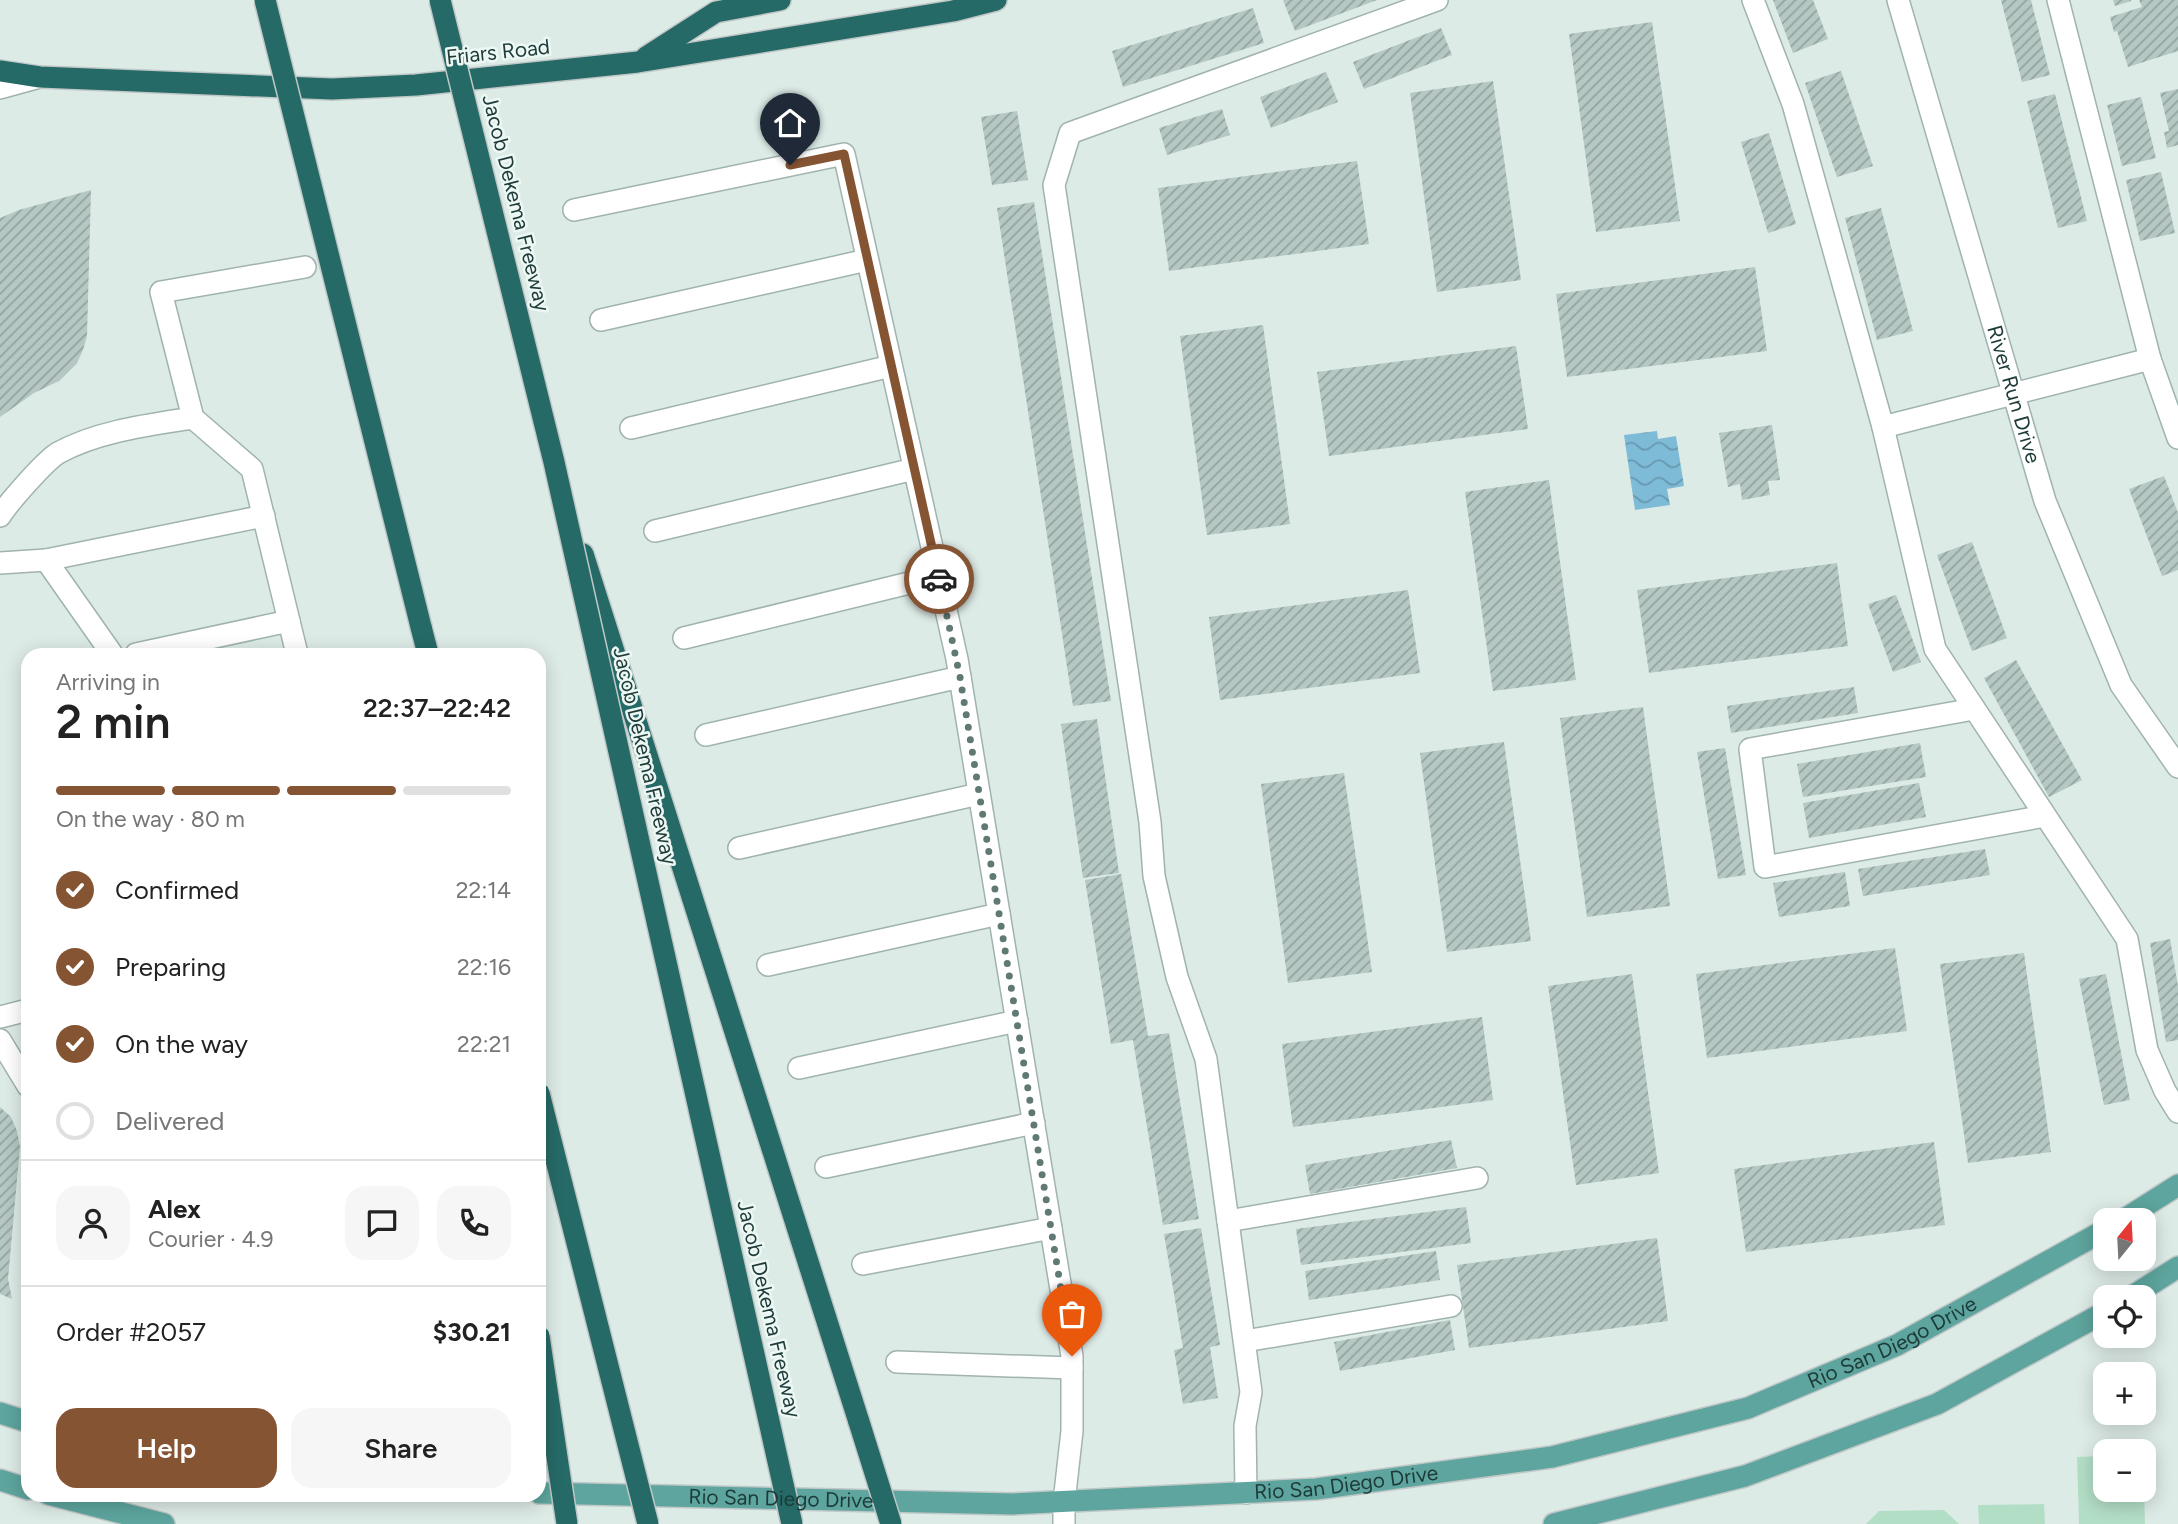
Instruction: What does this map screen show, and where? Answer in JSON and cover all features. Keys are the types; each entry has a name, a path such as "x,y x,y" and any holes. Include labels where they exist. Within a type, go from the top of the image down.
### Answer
{"highway":[{"path":"265,0 426,648"},
{"name":"Jacob Dekema Freeway","path":"440,0 554,462 792,1524"},
{"path":"638,62 716,12 780,0"},
{"name":"Friars Road","path":"0,71 40,77 332,89 416,85 638,62 953,11 996,0"},
{"path":"554,462 891,1524"},
{"path":"546,1121 648,1524"},
{"path":"546,1383 567,1524"}],"main road":[{"path":"2142,1208 2178,1185"},
{"name":"Rio San Diego Drive","path":"546,1493 988,1505 1316,1489 1552,1457 1748,1408 1897,1345 2093,1237"},
{"path":"2150,1285 2178,1267"},
{"path":"1554,1524 1745,1476 1937,1405 2093,1319"},
{"path":"0,1413 21,1420"},
{"path":"0,1480 21,1487"},
{"path":"79,1502 164,1524"}],"street":[{"path":"1245,1493 1245,1426 1251,1392 1206,1059 1177,976 1154,876 1150,822 1055,185 1070,133 1437,0"},
{"path":"1753,0 1793,104 1883,427 1935,649 2127,939 2147,1050 2165,1091 2178,1112"},
{"name":"River Run Drive","path":"1898,0 2045,500 2121,685 2178,767"},
{"path":"2058,0 2150,359 2178,438"},
{"path":"0,88 40,77"},
{"path":"574,210 844,154 960,677 1072,1356 1073,1431 1064,1502 1064,1524"},
{"path":"601,320 867,260"},
{"path":"296,648 252,469 193,418 161,292 305,267"},
{"path":"1883,427 2150,359"},
{"path":"631,428 891,366"},
{"path":"0,516 8,503 57,454 118,430 193,418"},
{"path":"655,531 914,469"},
{"path":"0,563 46,560 264,516"},
{"path":"46,560 108,648"},
{"path":"684,638 938,576"},
{"path":"164,648 289,621"},
{"path":"706,735 960,677"},
{"path":"1974,709 1750,749 1765,867 2045,816"},
{"path":"739,848 979,794"},
{"path":"768,965 999,914"},
{"path":"0,1017 21,1012"},
{"path":"799,1068 1017,1021"},
{"path":"0,1040 21,1074"},
{"path":"826,1167 1034,1123"},
{"path":"1228,1221 1477,1178"},
{"path":"863,1264 1051,1228"},
{"path":"1244,1341 1451,1306"},
{"path":"897,1362 1072,1368"}],"green space":[{"path":"2093,1456 2093,1502 2144,1502 2145,1524 2079,1524 2077,1457"},
{"path":"2044,1504 2045,1524 1979,1524 1978,1505"},
{"path":"1944,1510 1959,1524 1866,1524 1879,1511"}],"water":[{"path":"1657,431 1658,439 1676,436 1684,486 1667,489 1670,505 1635,510 1624,435"}],"building":[{"path":"1283,0 1377,0 1295,31"},
{"path":"1773,0 1813,0 1828,39 1793,53"},
{"path":"2001,0 2031,0 2050,75 2022,82"},
{"path":"2113,0 2131,0 2131,1 2115,6"},
{"path":"2139,0 2178,0 2178,51 2128,67 2110,17 2142,7"},
{"path":"1253,8 1264,43 1123,87 1112,51"},
{"path":"1652,22 1680,221 1596,232 1569,34"},
{"path":"1441,28 1452,55 1364,89 1353,62"},
{"path":"1841,71 1873,166 1837,177 1805,83"},
{"path":"1326,72 1338,102 1271,128 1260,97"},
{"path":"1493,81 1521,280 1437,292 1410,93"},
{"path":"2178,89 2178,145 2167,148 2164,132 2169,131 2160,93"},
{"path":"2055,94 2087,221 2058,228 2027,101"},
{"path":"2141,97 2156,158 2122,166 2107,105"},
{"path":"1222,109 1230,135 1167,155 1159,128"},
{"path":"1017,111 1028,180 992,185 981,117"},
{"path":"1769,133 1796,224 1768,233 1741,142"},
{"path":"1357,161 1369,244 1169,271 1158,188"},
{"path":"2161,172 2175,233 2140,241 2126,180"},
{"path":"91,190 87,336 83,350 77,363 59,381 34,393 0,417 0,218"},
{"path":"1034,202 1111,701 1073,706 997,208"},
{"path":"1881,208 1913,331 1877,340 1845,218"},
{"path":"1755,267 1767,351 1567,377 1556,294"},
{"path":"1263,325 1290,524 1207,535 1180,336"},
{"path":"1516,346 1528,429 1329,456 1317,372"},
{"path":"1772,425 1780,480 1768,481 1770,495 1742,500 1740,484 1728,487 1719,433"},
{"path":"2164,476 2178,513 2178,570 2162,576 2129,489"},
{"path":"1549,480 1576,680 1493,691 1465,492"},
{"path":"1972,542 2007,638 1972,651 1937,555"},
{"path":"1837,563 1848,646 1649,673 1637,590"},
{"path":"1408,590 1420,673 1220,700 1209,617"},
{"path":"1896,595 1921,662 1893,672 1868,604"},
{"path":"2016,660 2082,780 2049,797 1984,678"},
{"path":"1854,687 1858,713 1731,733 1727,706"},
{"path":"1643,707 1670,906 1587,917 1560,718"},
{"path":"1097,719 1119,873 1083,878 1061,724"},
{"path":"1504,742 1531,941 1447,952 1420,753"},
{"path":"1920,743 1926,777 1803,797 1797,764"},
{"path":"1725,748 1746,875 1718,879 1697,752"},
{"path":"1344,773 1372,972 1288,983 1261,784"},
{"path":"1919,783 1926,817 1809,838 1803,803"},
{"path":"1985,849 1990,875 1863,896 1858,869"},
{"path":"1845,872 1850,906 1779,917 1773,883"},
{"path":"1121,874 1148,1036 1169,1033 1199,1219 1163,1225 1133,1040 1111,1044 1085,880"},
{"path":"2170,939 2178,986 2178,1040 2166,1042 2150,943"},
{"path":"1895,948 1907,1031 1707,1058 1696,974"},
{"path":"2024,953 2051,1152 1968,1163 1940,964"},
{"path":"1632,974 1659,1173 1576,1185 1548,986"},
{"path":"2106,974 2130,1100 2104,1105 2079,979"},
{"path":"1482,1017 1493,1100 1293,1127 1282,1044"},
{"path":"0,1107 11,1117 20,1147 8,1279 12,1299 0,1294"},
{"path":"1451,1140 1457,1168 1310,1194 1305,1165"},
{"path":"1934,1142 1945,1225 1746,1252 1734,1169"},
{"path":"1466,1207 1471,1243 1301,1265 1296,1229"},
{"path":"1201,1228 1220,1345 1210,1347 1218,1398 1183,1404 1174,1350 1183,1348 1164,1234"},
{"path":"1657,1238 1668,1321 1469,1348 1457,1265"},
{"path":"1436,1251 1440,1280 1309,1300 1305,1271"},
{"path":"1450,1320 1455,1350 1340,1371 1334,1342"}],"way so far":[{"path":"939,579 957,659 1072,1356"}],"route":[{"path":"790,165 844,154 939,579"}]}
